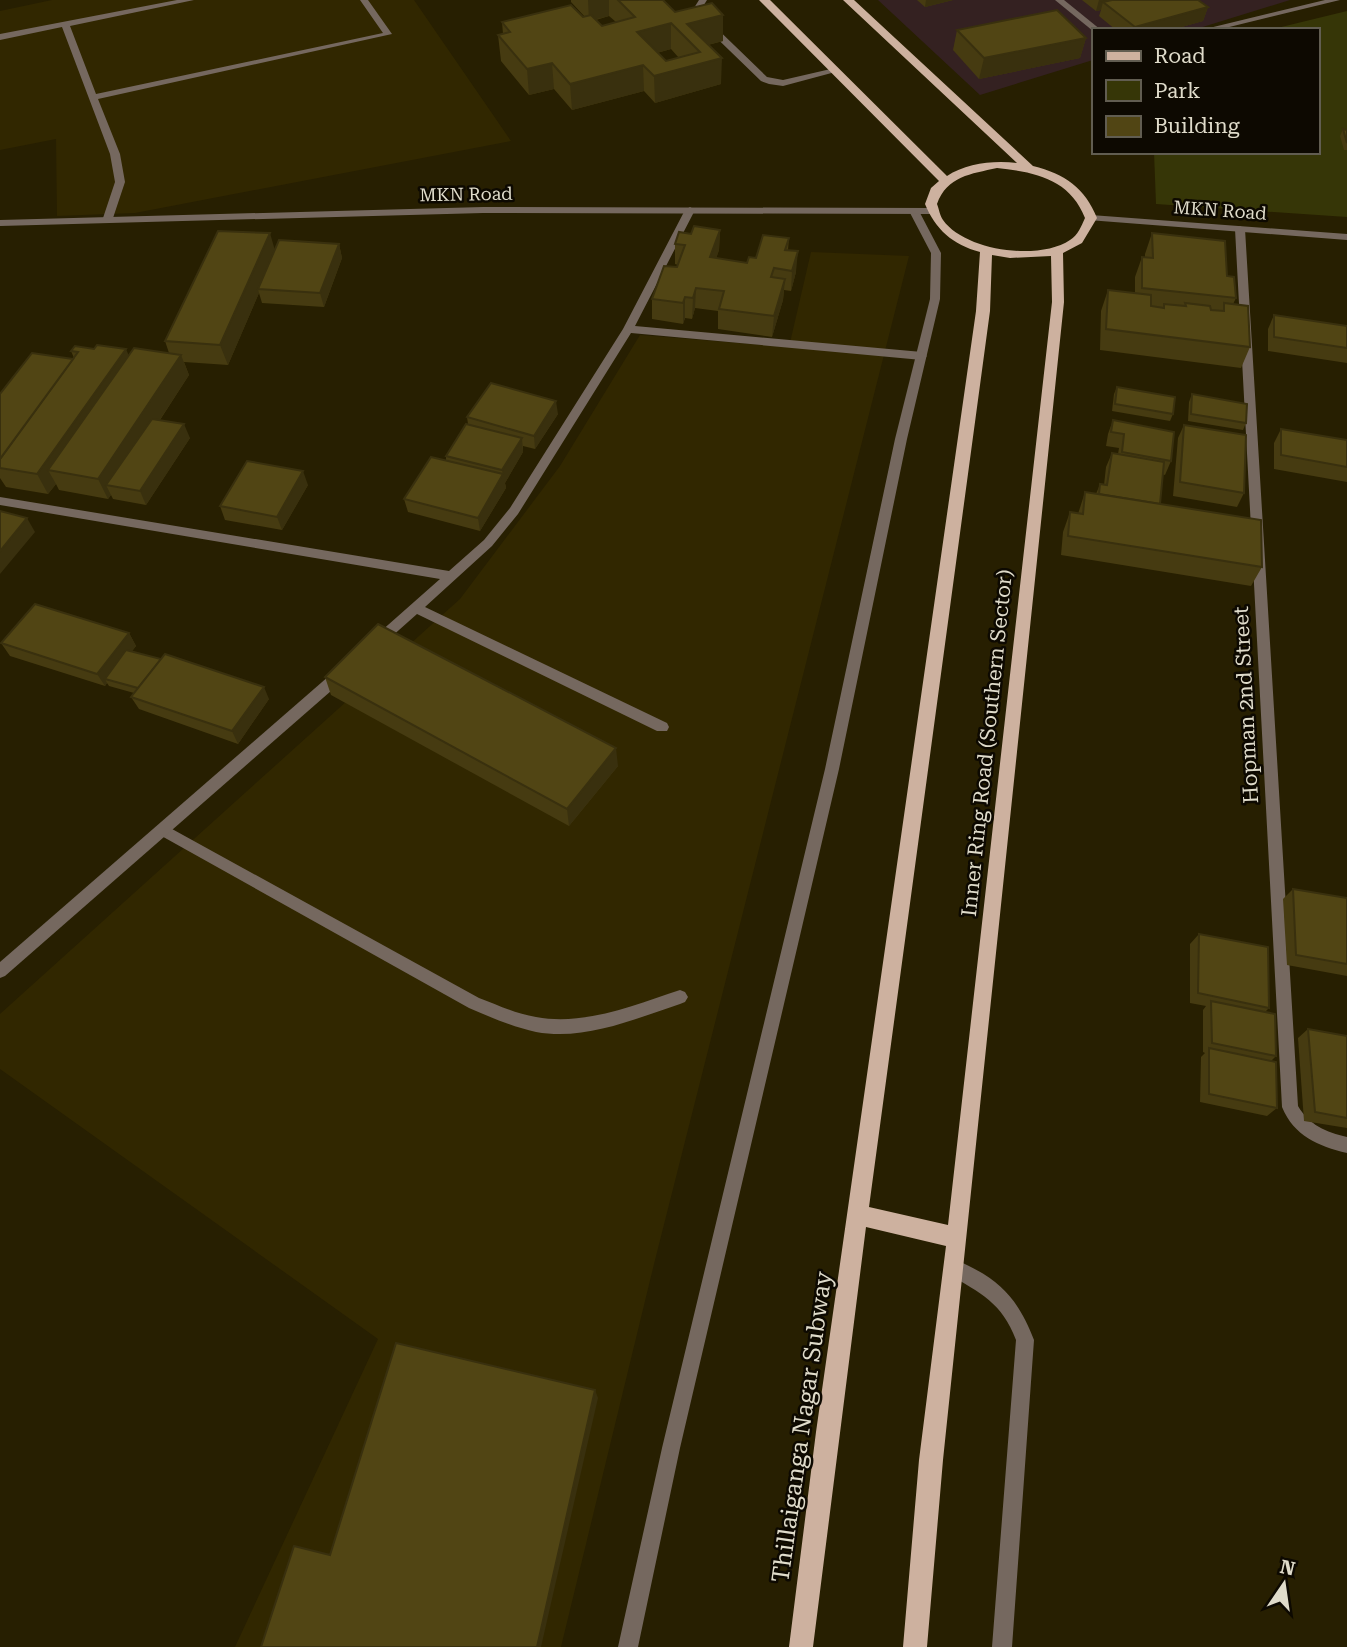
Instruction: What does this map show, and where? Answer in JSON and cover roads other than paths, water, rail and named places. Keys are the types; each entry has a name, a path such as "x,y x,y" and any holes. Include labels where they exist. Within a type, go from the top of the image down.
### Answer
{"main road":[{"path":"764,0 944,179"},
{"path":"848,0 1028,167"},
{"path":"997,164 1028,167 1057,177 1077,190 1087,203 1091,218 1081,238 1057,252 1022,257 986,252 958,240 943,229 932,211 932,198 944,179 977,167 997,164"},
{"path":"915,1647 931,1460 957,1238 859,1215 984,311 986,252"},
{"name":"Inner Ring Road (Southern Sector)","path":"957,1238 1056,316 1057,252"},
{"name":"Thillaiganga Nagar Subway","path":"801,1647 827,1432 859,1215"}],"street":[{"path":"0,37 190,0"},
{"path":"93,97 388,34 363,0"},
{"path":"704,0 698,8 701,18 764,79 783,83 835,71"},
{"path":"1059,0 1094,28"},
{"path":"1299,0 1309,7"},
{"path":"1214,28 1336,0"},
{"path":"65,24 115,153 120,182 108,218"},
{"name":"MKN Road","path":"0,223 483,210 932,211"},
{"path":"0,971 488,543 514,511 628,329 690,210"},
{"path":"628,1647 671,1448 832,769 901,439 935,299 936,253 914,211"},
{"name":"MKN Road","path":"1091,218 1347,237"},
{"name":"Hopman 2nd Street","path":"1240,229 1290,1107 1297,1123 1347,1145"},
{"path":"628,329 922,356"},
{"path":"0,501 452,576"},
{"path":"416,608 662,727"},
{"path":"163,830 474,1003 516,1019 547,1026 595,1023 680,997"},
{"path":"954,1268 1003,1297 1018,1319 1025,1340 1002,1647"}]}
